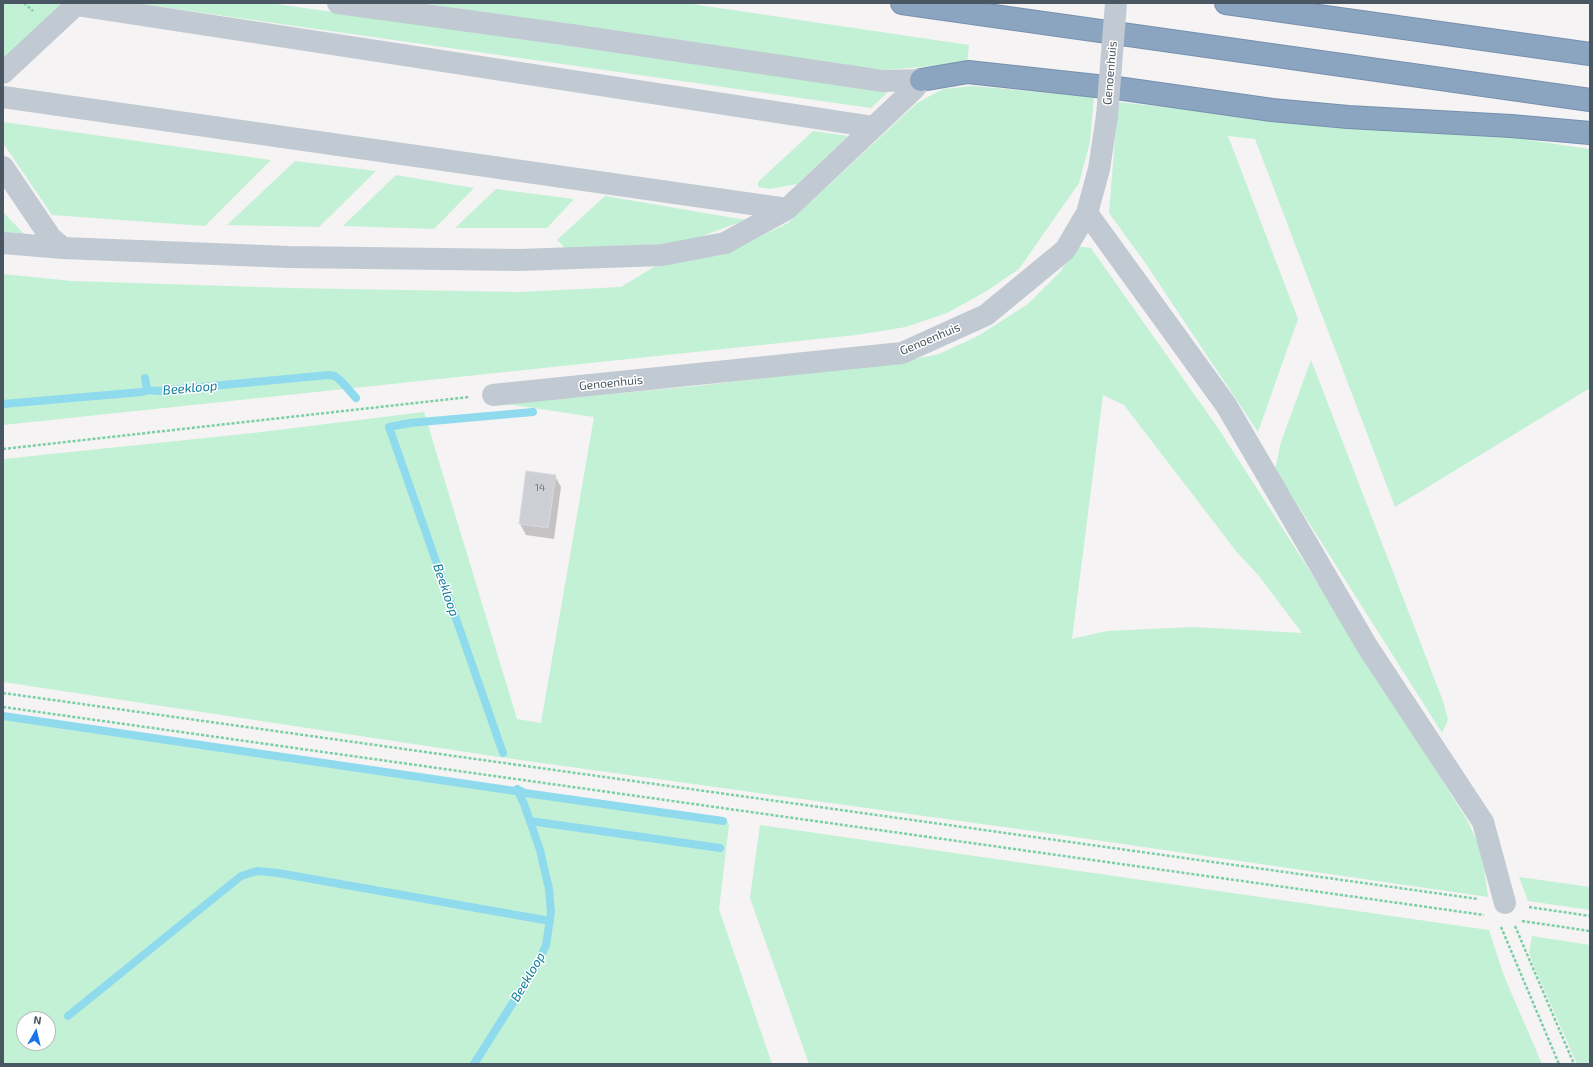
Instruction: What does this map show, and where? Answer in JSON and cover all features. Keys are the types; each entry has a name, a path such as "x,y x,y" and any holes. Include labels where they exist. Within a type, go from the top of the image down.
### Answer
{"highway":[{"path":"902,3 1590,100"},
{"path":"1226,3 1590,54"},
{"path":"921,80 968,72 1124,89 1272,110 1348,117 1590,132"}],"street":[{"path":"338,3 579,36 883,81 921,80"},
{"name":"Genoenhuis","path":"493,395 902,353 986,315 1065,250 1087,213 1098,169 1107,116 1116,3"},
{"path":"3,73 76,5 874,127"},
{"path":"3,243 63,248 289,257 519,260 662,255 725,243 787,210 914,89 921,80"},
{"path":"3,97 787,210"},
{"path":"3,167 51,238 63,248"},
{"path":"1087,213 1226,405 1367,646 1483,822 1501,916"}],"path":[{"path":"3,449 493,395"},
{"path":"3,694 1501,916"},
{"path":"3,706 1501,916 1590,916"},
{"path":"1501,916 1559,1064"},
{"path":"1501,916 1574,1064"},
{"path":"1520,921 1590,931"}],"green space":[{"path":"3,3 68,3 3,65"},
{"path":"134,3 269,3 889,91 871,108"},
{"path":"422,3 685,3 969,45 967,63 885,70 573,27"},
{"path":"973,86 1094,97 1090,142 1079,183 1019,269 985,292 947,313 906,327 856,335 3,425 3,274 72,281 290,288 519,292 621,287 657,265 725,254 788,223 917,103 943,89"},
{"path":"1118,102 1322,124 1514,138 1590,149 1590,388 1395,507 1255,139 1228,136 1298,319 1258,432 1144,261 1109,213"},
{"path":"3,122 271,160 205,226 52,215 3,143"},
{"path":"813,131 848,136 797,184 770,189 758,187 758,182"},
{"path":"295,161 376,171 319,227 227,225"},
{"path":"396,175 474,188 434,229 343,226"},
{"path":"496,189 574,199 547,228 455,228"},
{"path":"605,196 746,220 694,239 662,244 565,248 557,240"},
{"path":"3,212 5,214 25,235 3,232"},
{"path":"1075,246 1091,248 1218,428 1365,657 1467,820 1482,852 1488,897 1047,833 506,758 3,682 3,459 253,433 424,412 517,719 541,723 594,417 506,404 696,386 900,362 939,354 978,336 1028,304 1061,271","holes":["1103,395 1124,405 1236,551 1259,576 1302,633 1193,627 1107,631 1072,639"]},
{"path":"1311,360 1443,701 1448,720 1442,733 1275,469 1281,442"},
{"path":"3,716 518,793 727,820 729,825 719,909 772,1064 3,1064"},
{"path":"760,825 1489,930 1504,976 1542,1064 809,1064 750,898"},
{"path":"1519,877 1590,887 1590,910 1528,901"},
{"path":"1532,936 1590,945 1590,1064 1577,1064 1533,964 1529,952"}],"building":[{"path":"526,471 556,475 548,528 519,524"}],"waterway":[{"name":"Beekloop","path":"145,378 147,390 158,391 329,375 335,376 356,398"},
{"path":"3,404 142,392 147,390"},
{"name":"Beekloop","path":"503,753 389,427 410,423 533,412"},
{"path":"3,716 515,791 517,789 525,793 723,821"},
{"name":"Beekloop","path":"474,1064 538,963 546,945 551,912 549,889 540,850 524,804 517,789"},
{"path":"530,821 720,848"},
{"path":"68,1016 241,876 257,871 278,873 550,921"}]}
